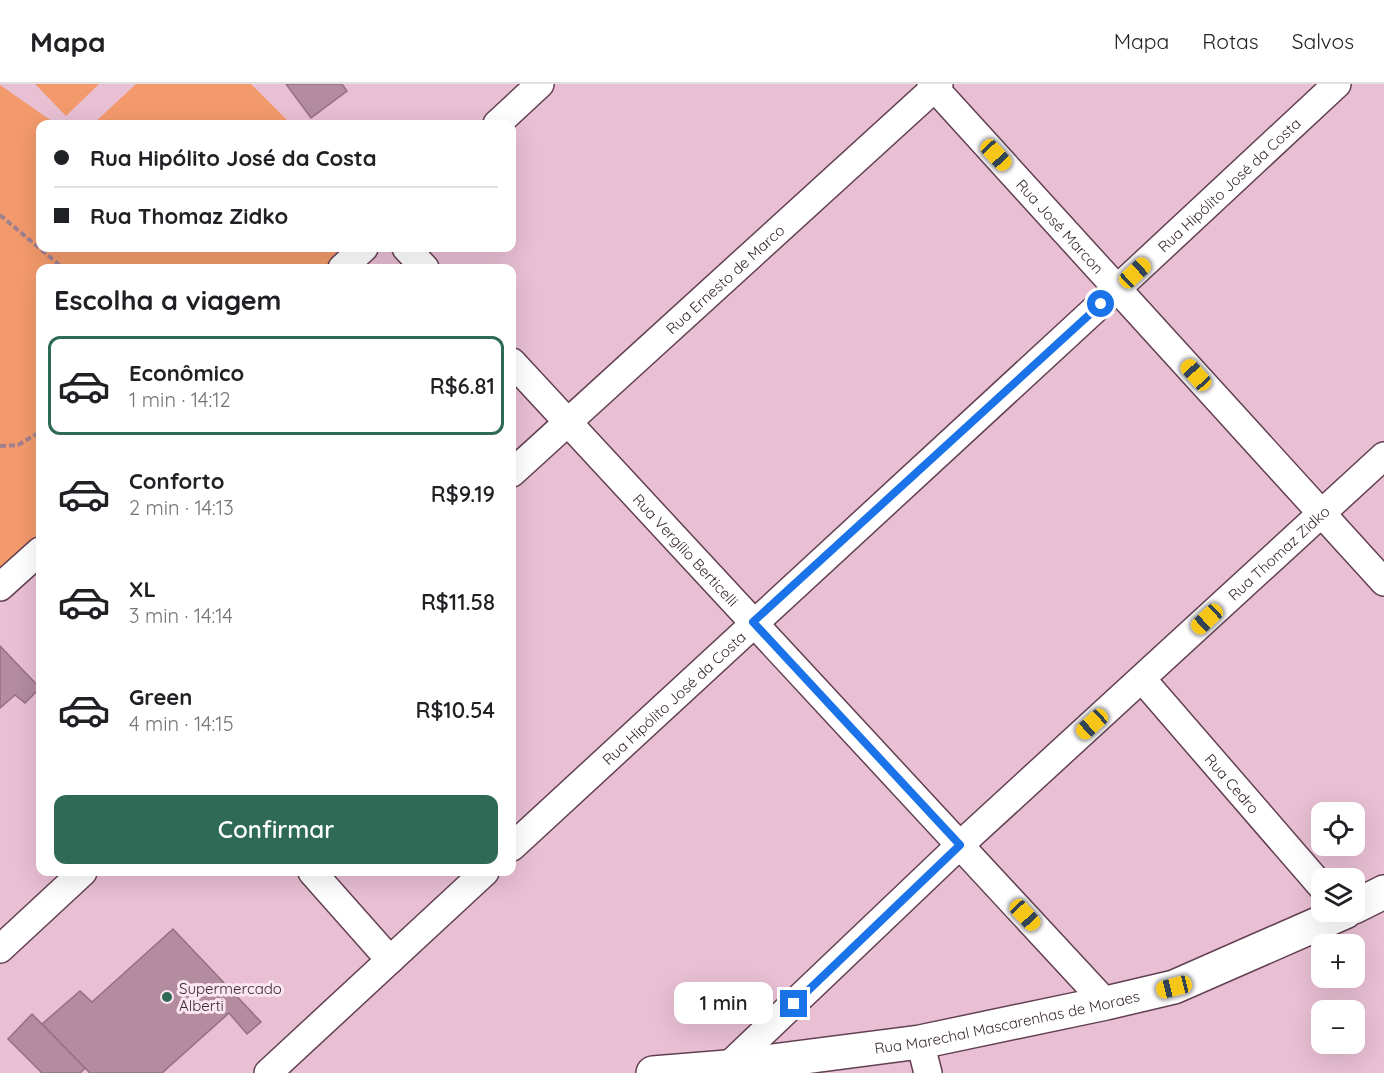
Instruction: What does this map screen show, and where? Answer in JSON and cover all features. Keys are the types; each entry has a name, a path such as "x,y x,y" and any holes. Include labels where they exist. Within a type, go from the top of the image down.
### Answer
{"street":[{"path":"501,120 540,84"},
{"name":"Rua Hipólito José da Costa","path":"516,843 1337,84"},
{"name":"Rua José Marcon","path":"935,85 1384,582"},
{"name":"Rua Ernesto de Marco","path":"516,469 935,85"},
{"path":"346,264 360,252"},
{"path":"410,252 421,264"},
{"name":"Rua Vergílio Berticelli","path":"516,366 1106,1003"},
{"name":"Rua Thomaz Zidko","path":"728,1067 960,845 1384,456"},
{"path":"0,588 36,563"},
{"name":"Rua Cedro","path":"1142,679 1311,873"},
{"path":"0,949 79,876"},
{"path":"316,876 390,960"},
{"path":"268,1073 481,876"},
{"path":"1365,902 1384,892"},
{"name":"Rua Marechal Mascarenhas de Moraes","path":"653,1073 728,1067 920,1042 1106,1003 1174,987 1321,922"},
{"path":"920,1042 928,1073"}],"path":[{"path":"0,215 36,245"},
{"path":"44,252 58,264"},
{"path":"0,446 18,445 36,434"}],"shaded area":[{"path":"35,84 99,84 66,116"},
{"path":"136,84 251,84 287,120 97,120"},
{"path":"0,85 50,120 36,120 36,252 349,252 336,264 36,264 36,544 0,578"}],"building":[{"path":"286,84 342,84 347,91 311,118"},
{"path":"0,646 36,684 36,692 25,703 15,695 0,708"},
{"name":"Supermercado Alberti","path":"173,929 261,1022 247,1034 229,1013 162,1073 90,1073 42,1024 80,991 92,1002"},
{"path":"32,1014 85,1068 80,1073 42,1073 8,1039"}],"place":[{"name":"Supermercado Alberti","path":"167,997"}],"route":[{"path":"794,1004 960,845 753,622 1101,304"}]}
